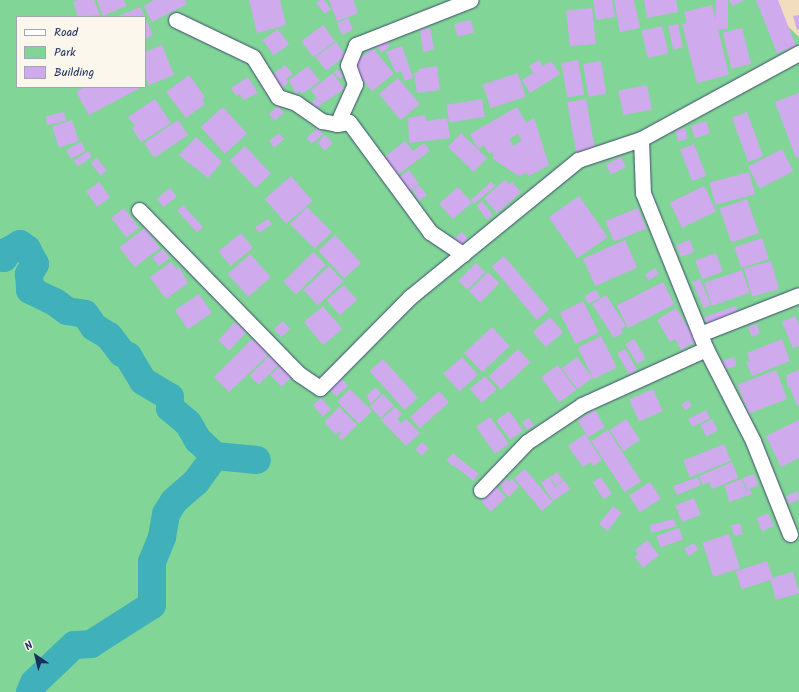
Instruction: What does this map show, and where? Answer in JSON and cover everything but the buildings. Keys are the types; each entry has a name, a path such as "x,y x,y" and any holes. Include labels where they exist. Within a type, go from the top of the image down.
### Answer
{"street":[{"path":"336,124 355,84 348,65 356,45 470,0"},
{"path":"176,20 233,44 254,57 278,97 296,103 322,121 336,124 349,122 430,232 463,254"},
{"path":"138,210 299,374 320,388 410,297 578,160 641,139 799,53"},
{"path":"641,139 643,193 706,350 753,440 790,534"},
{"path":"700,334 799,295"},
{"path":"481,490 527,442 582,405 706,350"}],"green space":[{"path":"0,0 761,0 799,37 799,692 0,692"}],"waterway":[{"path":"0,256 4,258 8,251 20,244 27,249 35,264 29,274 30,290 55,302 67,311 85,314 94,327 109,336 122,353 128,356 143,381 170,397 170,408 188,423 198,440 215,456 257,460"},
{"path":"30,692 34,683 74,645 91,644 152,605 152,562 162,537 166,514 174,501 196,482 215,456"}]}
